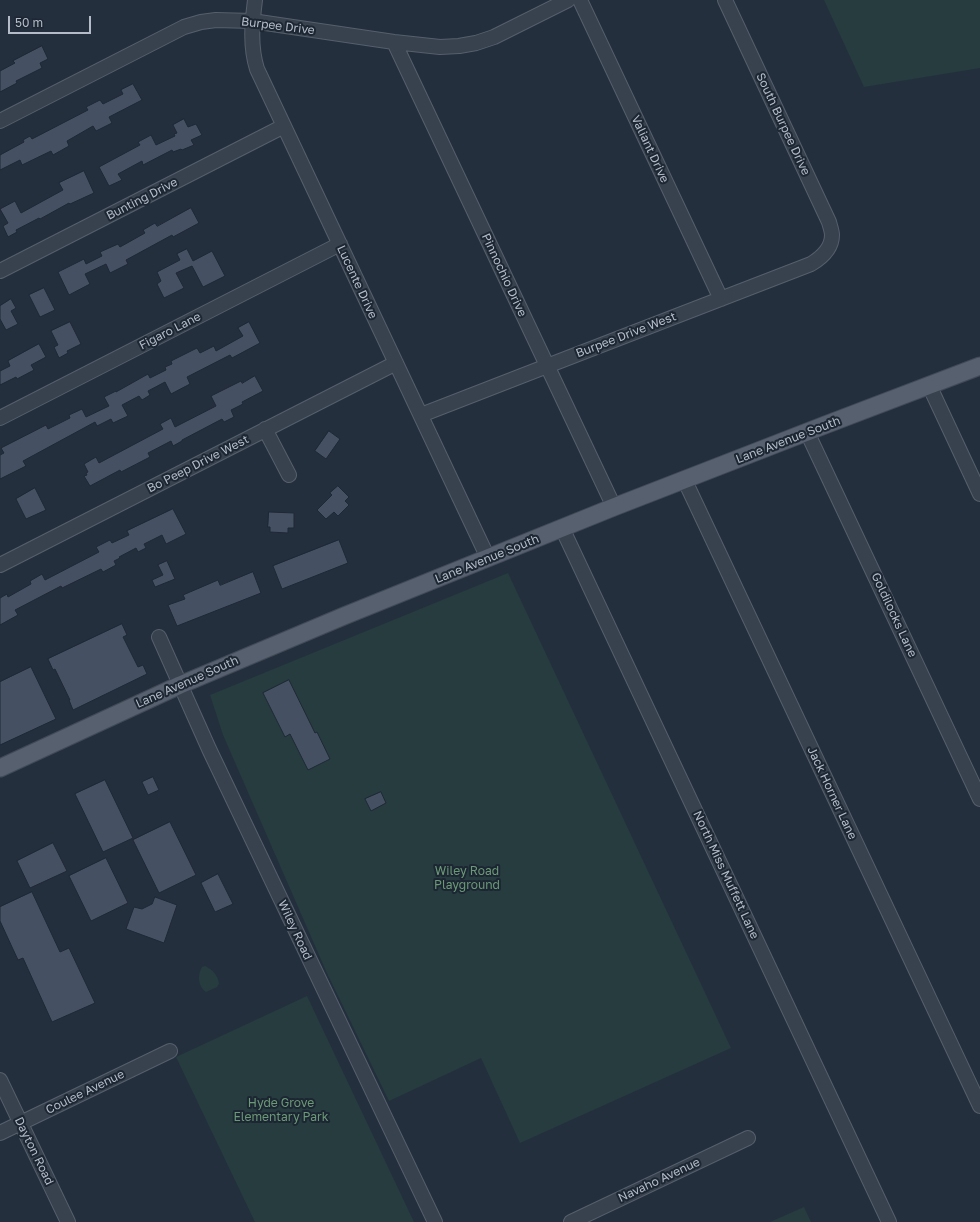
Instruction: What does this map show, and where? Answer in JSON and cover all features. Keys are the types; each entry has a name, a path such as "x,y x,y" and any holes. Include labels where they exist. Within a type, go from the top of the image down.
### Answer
{"main road":[{"name":"Lane Avenue South","path":"0,768 180,685 344,616 614,507 980,366"}],"street":[{"name":"Lucente Drive","path":"255,0 252,21 252,47 257,69 488,558"},
{"name":"Burpee Drive","path":"0,121 184,27 201,22 216,20 252,21 440,48 459,46 494,37 568,0"},
{"name":"Valiant Drive","path":"580,0 721,298"},
{"name":"South Burpee Drive","path":"725,0 829,222 832,237 827,251"},
{"name":"Pinnochio Drive","path":"394,42 614,507"},
{"name":"Bunting Drive","path":"0,271 284,126"},
{"name":"Figaro Lane","path":"0,418 340,244"},
{"name":"Burpee Drive West","path":"421,416 811,264 821,258 827,251"},
{"name":"Bo Peep Drive West","path":"0,565 396,363"},
{"path":"929,385 980,494"},
{"path":"265,429 289,475"},
{"name":"Goldilocks Lane","path":"808,432 980,799"},
{"name":"Jack Horner Lane","path":"685,480 980,1106"},
{"name":"North Miss Muffett Lane","path":"562,528 889,1222"},
{"name":"Wiley Road","path":"159,637 212,756 435,1222"},
{"name":"Coulee Avenue","path":"0,1132 170,1051"},
{"name":"Dayton Road","path":"0,1080 68,1222"},
{"name":"Navaho Avenue","path":"571,1222 748,1138"}],"green space":[{"path":"824,0 980,0 980,68 864,87"},
{"name":"Wiley Road Playground","path":"508,573 731,1048 520,1143 481,1058 389,1101 326,971 223,735 210,695"},
{"path":"205,966 215,973 219,984 217,987 206,992 201,987 199,981 200,970"},
{"name":"Hyde Grove Elementary Park","path":"307,996 414,1222 255,1222 176,1057"},
{"path":"804,1207 811,1222 770,1222"}],"building":[{"path":"42,46 48,59 40,63 42,68 16,81 17,83 0,92 0,71 15,63 13,61"},
{"path":"133,84 142,100 109,117 112,123 96,131 93,126 67,141 69,146 53,155 51,151 22,165 20,160 0,170 0,155 24,142 23,140 30,136 32,139 88,110 86,107 100,100 103,104 123,94 121,90"},
{"path":"184,119 188,127 196,124 202,135 191,140 194,145 182,150 173,152 172,150 143,165 142,161 118,174 122,180 109,186 99,167 140,145 138,142 151,135 156,145 175,136 174,134 177,133 173,125"},
{"path":"84,171 94,193 70,204 69,203 40,219 39,218 16,230 17,232 8,237 3,226 8,223 0,209 15,201 21,213 63,190 59,183"},
{"path":"191,208 199,223 173,237 172,235 126,260 128,264 110,273 106,264 85,274 90,284 69,295 58,272 84,259 86,264 102,256 100,252 118,244 120,247 145,233 143,230 155,223 157,226"},
{"path":"187,249 193,261 212,251 225,276 203,287 192,266 176,273 184,288 164,298 157,284 161,281 157,272 180,260 177,254"},
{"path":"44,288 55,310 40,317 29,295"},
{"path":"11,299 16,308 11,311 18,324 6,330 0,319 0,306"},
{"path":"70,322 81,344 67,351 68,353 59,358 54,347 58,345 51,331"},
{"path":"249,322 260,343 232,358 230,355 187,377 190,384 171,394 165,382 148,391 150,395 142,400 139,396 122,405 128,416 113,423 111,419 97,426 95,422 23,461 26,466 0,479 0,455 4,453 1,448 46,425 48,429 70,418 69,415 82,409 86,417 109,406 104,397 148,374 150,378 166,370 165,367 172,364 171,361 197,348 200,353 214,346 216,351 243,336 238,328"},
{"path":"39,344 46,357 31,365 34,370 17,379 16,377 0,385 0,371 10,366 8,361"},
{"path":"255,376 263,391 242,402 243,404 231,410 234,417 224,422 222,419 173,446 171,441 148,453 150,457 121,472 120,470 90,486 84,476 87,475 86,473 88,472 84,464 96,457 99,463 163,429 160,424 171,418 175,427 216,406 211,396 241,381 242,383"},
{"path":"329,431 340,439 326,459 315,451"},
{"path":"338,486 349,497 345,501 349,505 338,516 334,512 326,519 317,510 332,495 330,493"},
{"path":"35,488 46,510 26,519 16,499"},
{"path":"173,509 186,534 166,544 162,535 144,544 146,548 138,552 136,548 119,557 120,558 114,561 116,565 103,572 101,569 62,588 61,586 15,610 18,615 0,625 0,598 7,594 8,597 31,584 30,581 42,574 45,580 99,552 96,547 110,540 112,543 129,535 127,531"},
{"path":"269,512 294,513 294,528 288,528 288,533 270,532 270,527 268,527"},
{"path":"339,540 348,563 282,589 273,566"},
{"path":"167,561 175,579 155,587 152,580 163,575 158,565"},
{"path":"253,572 261,593 177,626 168,605 185,599 183,595 218,580 220,585"},
{"path":"122,624 127,635 123,637 138,667 143,665 147,674 73,710 70,700 55,669 53,670 48,659"},
{"path":"31,667 56,719 0,745 0,682"},
{"path":"289,680 315,733 317,732 330,759 308,770 290,734 285,737 263,693"},
{"path":"153,777 159,790 148,795 142,782"},
{"path":"105,780 133,838 103,852 75,794"},
{"path":"381,792 386,803 371,811 365,799"},
{"path":"170,822 196,875 159,893 133,840"},
{"path":"53,843 67,871 30,888 17,861"},
{"path":"106,858 128,903 91,921 69,876"},
{"path":"218,874 233,904 215,912 201,883"},
{"path":"32,892 60,952 69,948 95,1003 52,1022 23,958 18,960 0,921 0,907"},
{"path":"155,897 177,905 164,943 126,929 134,907 142,909 152,904"}]}
